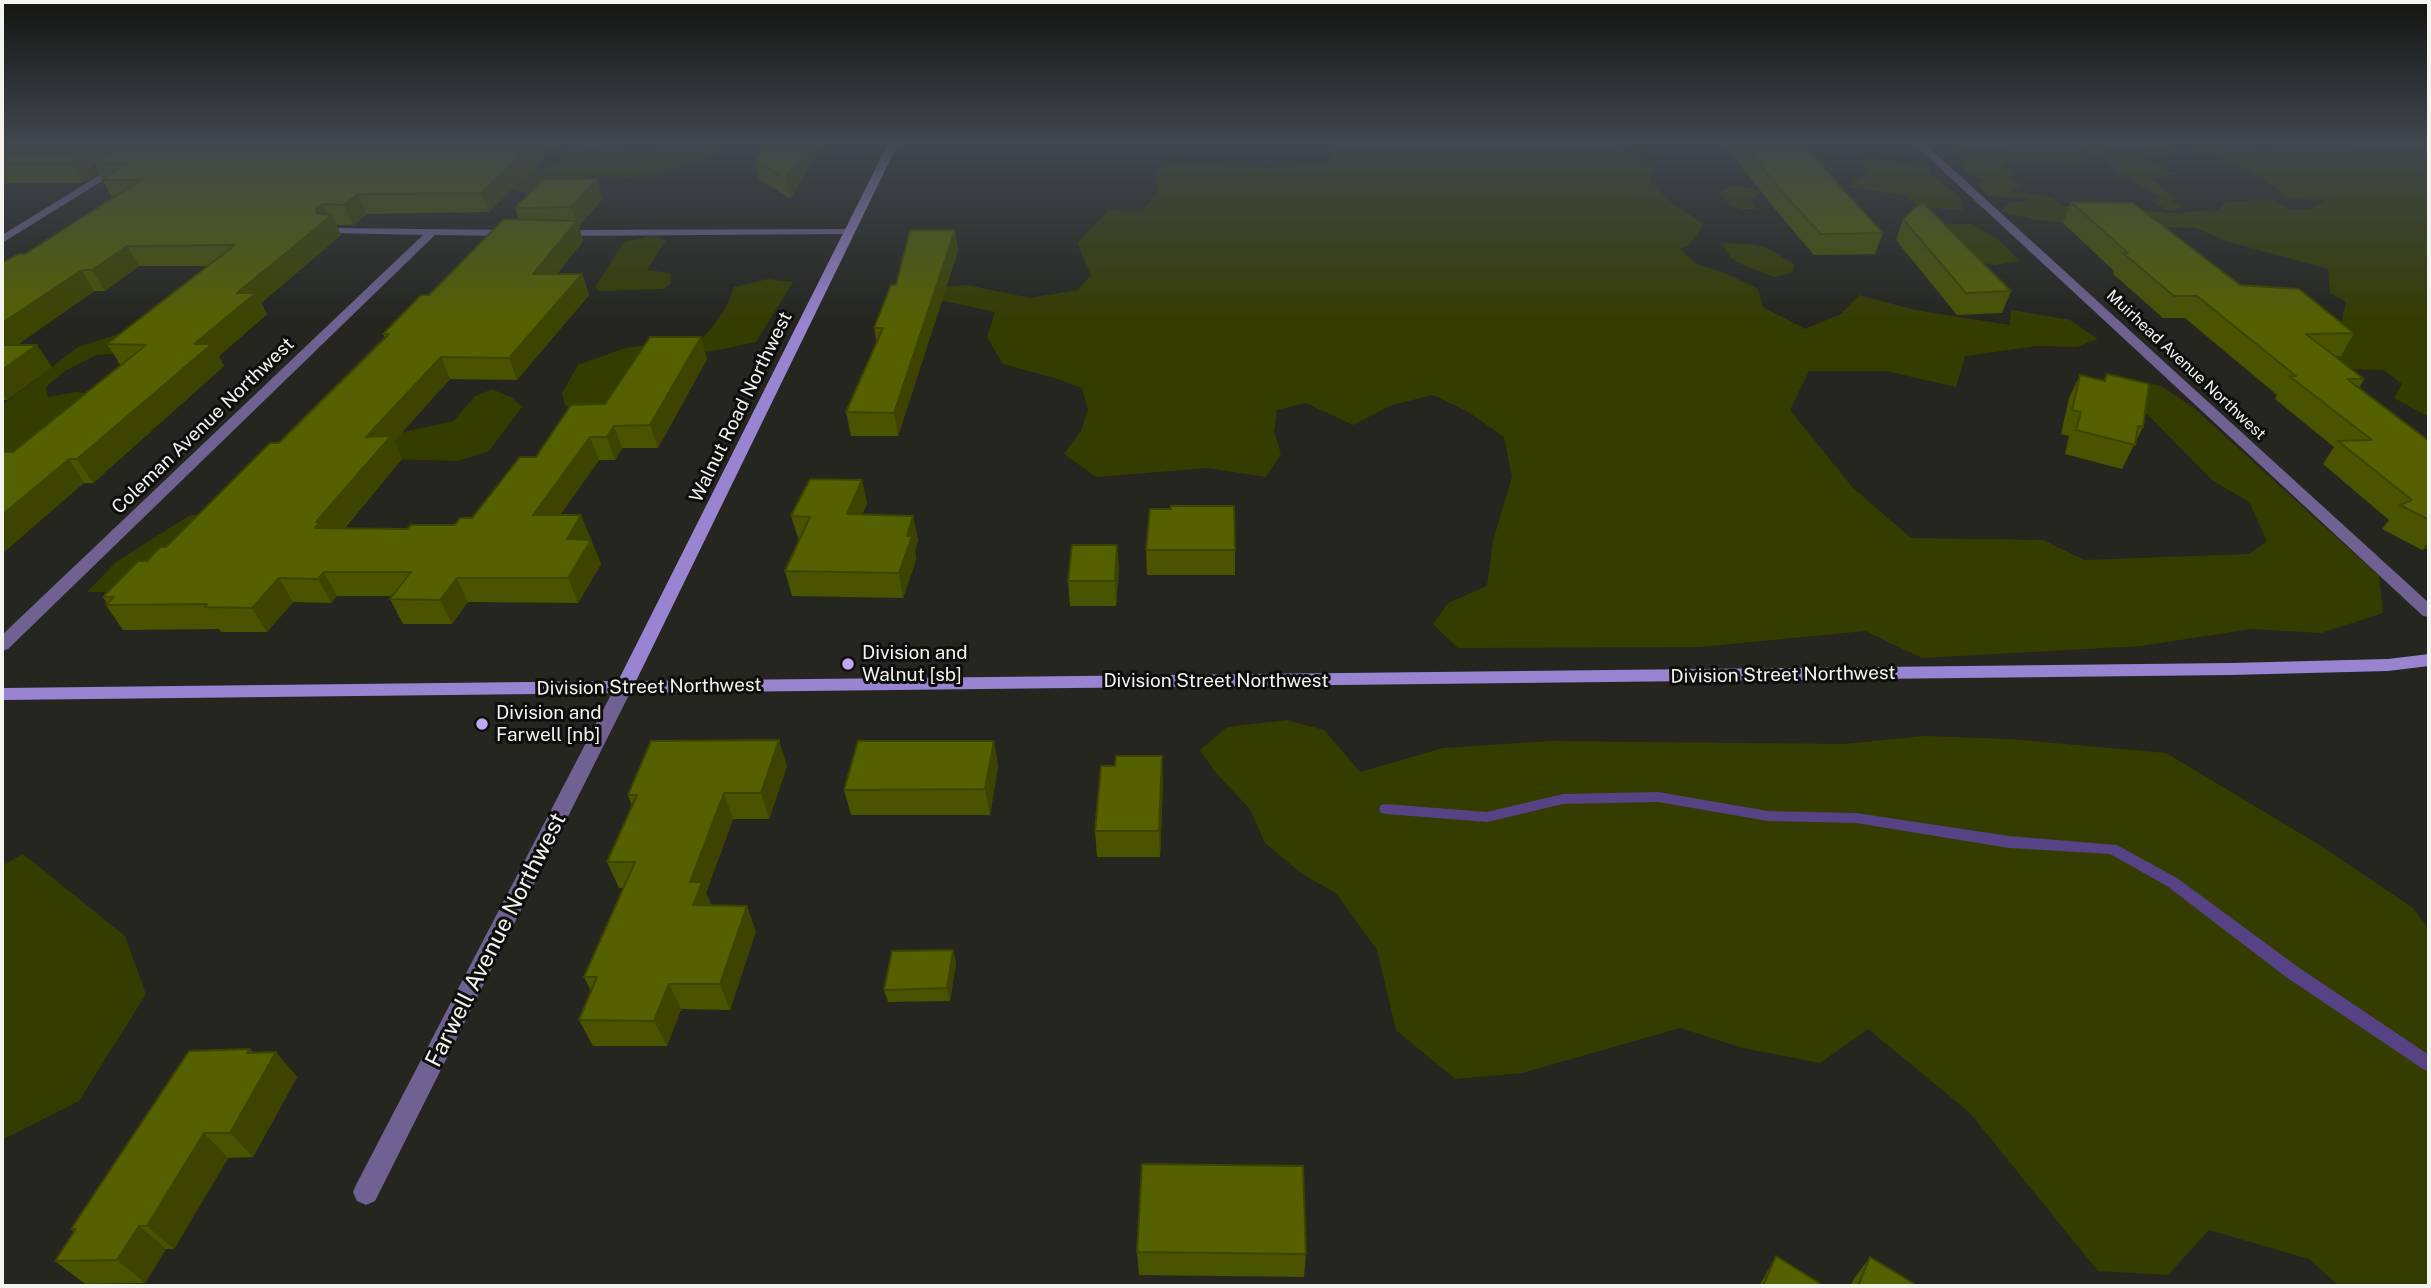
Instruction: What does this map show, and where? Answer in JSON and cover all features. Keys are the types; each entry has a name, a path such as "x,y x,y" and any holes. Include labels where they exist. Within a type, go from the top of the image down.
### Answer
{"street":[{"path":"2,240 60,204"},
{"name":"Walnut Road Northwest","path":"624,687 655,630 862,204"},
{"name":"Muirhead Avenue Northwest","path":"1985,204 2429,612"},
{"path":"332,230 430,234 528,233"},
{"path":"542,233 848,232"},
{"name":"Coleman Avenue Northwest","path":"2,645 193,465 430,234"},
{"name":"Division Street Northwest","path":"2,694 2175,670 2388,665 2429,660"},
{"name":"Farwell Avenue Northwest","path":"366,1192 624,687"}],"green space":[{"path":"1148,204 1674,204 1704,224 1690,244 1680,249 1697,264 1725,273 1758,289 1763,307 1805,329 1841,314 1859,295 1915,310 2010,325 2011,310 2070,320 2098,339 2077,347 2037,346 1965,356 1956,387 1886,371 1809,371 1790,410 1853,488 1911,538 2043,540 2084,560 2249,554 2267,541 2249,502 2212,480 2141,408 2120,378 2161,386 2194,408 2379,576 2383,613 2321,633 2251,629 2141,646 1922,658 1865,631 1699,647 1458,648 1433,624 1448,603 1487,586 1493,541 1512,477 1504,437 1467,411 1433,395 1392,405 1353,425 1306,403 1277,410 1274,432 1281,454 1266,477 1208,468 1096,477 1064,454 1081,431 1088,410 1082,388 1003,364 987,337 995,312 931,298 943,287 967,285 1030,298 1078,290 1091,275 1077,243 1109,210 1142,211"},
{"path":"1729,204 1753,204 1757,209 1740,209"},
{"path":"1916,204 1962,204 1963,210 1920,207"},
{"path":"2008,204 2060,204 2063,207 2086,206 2173,213 2218,210 2223,204 2282,204 2291,210 2309,209 2318,204 2429,204 2429,417 2394,398 2402,384 2384,370 2345,369 2326,354 2324,336 2306,332 2341,325 2346,302 2330,293 2328,269 2226,241 2196,228 2063,223 2001,212"},
{"path":"2155,204 2178,204 2184,207 2170,211"},
{"path":"1947,224 1972,224 2000,241 2020,261 1995,265 1970,260 1928,237"},
{"path":"651,236 666,240 647,270 670,273 671,283 664,289 598,291 595,287 624,242"},
{"path":"1722,243 1767,248 1794,264 1793,272 1775,277 1745,266 1731,258"},
{"path":"768,279 793,282 756,342 708,352 692,348 726,308 734,287"},
{"path":"125,332 136,352 96,355 65,371 46,387 48,397 75,392 107,395 2,465 2,405 78,347"},
{"path":"647,345 612,419 591,422 565,405 562,393 578,365 625,348"},
{"path":"492,389 512,398 522,407 489,451 458,461 354,458 362,441 454,421 474,397"},
{"path":"190,515 283,516 115,592 87,592 116,562"},
{"path":"1287,720 1324,730 1360,772 1443,748 1550,741 1844,744 1924,736 2008,739 2166,753 2318,844 2413,908 2429,929 2429,1286 2339,1286 2309,1259 2209,1230 2168,1275 2098,1271 1969,1112 1868,1029 1820,1063 1743,1048 1680,1028 1522,1073 1455,1079 1396,1030 1377,950 1337,894 1301,873 1265,843 1250,809 1216,773 1200,750 1227,727"},
{"path":"23,854 125,936 146,994 79,1101 2,1140 2,866"}],"building":[{"path":"103,204 323,204 316,208 317,214 332,215 237,293 256,293 194,344 212,344 77,459 69,459 2,515 2,452 13,452 146,345 107,344 235,245 127,246 92,270 82,270 2,323 2,263 18,254 25,254"},
{"path":"519,204 574,204 571,207 515,208"},
{"path":"1793,204 1857,204 1883,233 1821,234"},
{"path":"1920,204 1924,204 2011,291 1966,293 1903,219"},
{"path":"2073,204 2134,204 2240,285 2299,289 2354,333 2306,334 2364,379 2347,379 2429,441 2429,520 2400,505 2412,500 2338,441 2372,440 2289,376 2296,376 2197,296 2174,296 2123,253 2128,253"},
{"path":"504,219 577,221 533,274 582,274 509,358 441,357 366,437 391,436 316,522 320,522 315,528 407,529 411,525 455,525 460,518 472,518 520,457 536,457 571,405 605,404 650,337 701,337 650,425 614,426 607,437 590,437 533,515 581,515 567,539 591,540 568,578 457,578 440,600 390,599 411,572 324,572 318,579 279,578 252,608 205,607 207,604 106,605 114,597 103,597 138,561 147,561 160,547 166,547 270,443 279,443 389,334 383,334 421,295 429,295"},
{"path":"910,230 955,230 894,413 846,412 883,328 874,328 891,285 896,285"},
{"path":"2,345 37,345 2,370"},
{"path":"2107,374 2149,384 2143,427 2138,426 2135,445 2076,430 2081,412 2072,410 2080,375 2105,381"},
{"path":"810,479 862,480 847,514 913,516 907,536 912,536 899,573 785,571 810,517 791,516"},
{"path":"1171,506 1234,506 1235,550 1146,550 1150,509 1171,509"},
{"path":"1072,545 1117,545 1115,581 1068,581"},
{"path":"779,740 761,793 724,793 690,882 702,882 693,905 747,906 720,984 669,984 654,1021 579,1020 597,977 584,977 635,862 607,862 637,795 628,795 651,741"},
{"path":"858,741 994,741 985,789 844,790"},
{"path":"1116,756 1162,756 1159,831 1095,831 1101,766 1115,766"},
{"path":"953,950 947,988 884,990 892,951"},
{"path":"250,1049 247,1053 276,1052 230,1133 204,1133 147,1226 139,1226 117,1260 55,1261 76,1229 71,1229 189,1051"},
{"path":"1142,1164 1303,1166 1306,1254 1137,1252"},
{"path":"1776,1256 1824,1286 1763,1286"},
{"path":"1870,1257 1918,1286 1858,1286"}],"waterway":[{"path":"1386,809 1487,817 1563,799 1658,797 1768,816 1856,818 2009,842 2112,849 2172,882 2292,972 2429,1064"}],"place":[{"name":"Division and Walnut [sb]","path":"848,664"},
{"name":"Division and Farwell [nb]","path":"482,724"}]}
